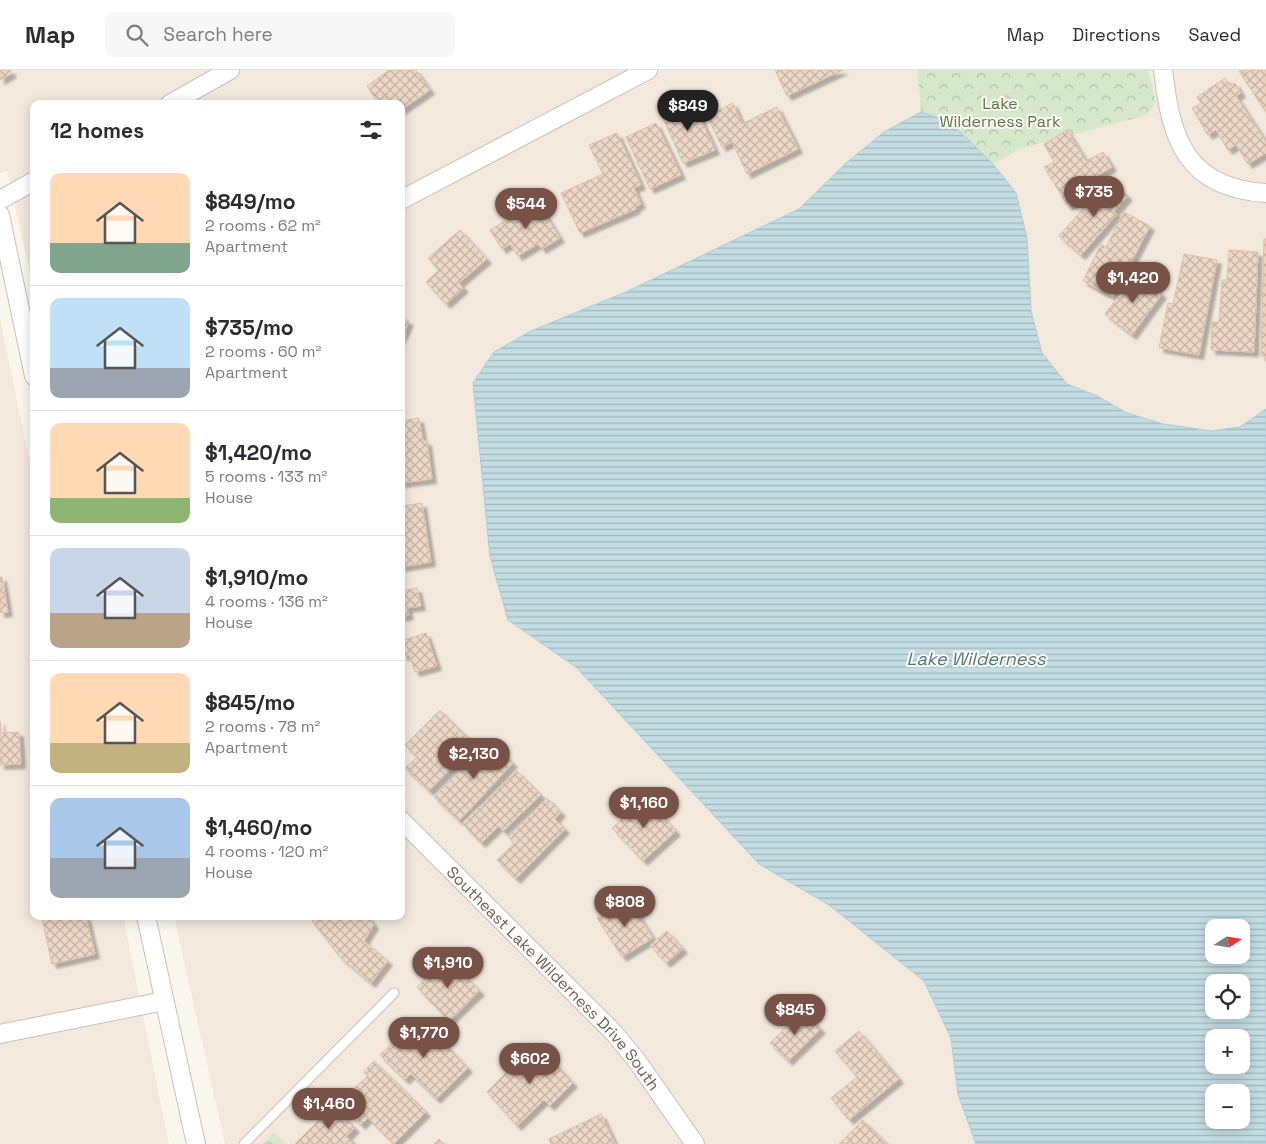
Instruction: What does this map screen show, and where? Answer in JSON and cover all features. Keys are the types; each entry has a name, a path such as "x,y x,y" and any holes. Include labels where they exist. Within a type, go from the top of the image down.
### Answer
{"street":[{"path":"177,100 230,70"},
{"path":"405,198 648,70"},
{"path":"1163,70 1168,110 1176,135 1193,164 1212,181 1241,190 1266,193"},
{"path":"0,200 30,182"},
{"path":"0,215 30,357"},
{"name":"Southeast Lake Wilderness Drive South","path":"405,824 614,1033 637,1061 694,1144"},
{"path":"147,920 196,1144"},
{"path":"0,1034 164,1001"}],"lane":[{"path":"244,1144 394,994"}],"shaded area":[{"path":"0,70 917,70 921,112 884,132 845,164 799,209 626,292 531,331 494,352 473,383 481,454 508,620 576,667 759,864 829,905 924,981 951,1038 958,1094 976,1144 225,1144 175,920 405,920 405,100 30,100 30,272 7,171 0,173"},
{"path":"1148,70 1266,70 1266,409 1240,427 1211,431 1163,424 1127,413 1097,396 1067,384 1042,353 1031,311 1027,238 1016,193 993,164 1150,77"},
{"path":"0,319 30,464 30,920 124,920 169,1144 0,1144"}],"green space":[{"name":"Lake Wilderness Park","path":"917,70 1148,70 1156,102 1147,115 1022,148 993,164 950,122 921,112"},
{"path":"274,1132 286,1144 262,1144"}],"water":[{"name":"Lake Wilderness","path":"921,112 950,122 993,164 1016,193 1027,238 1031,311 1042,353 1067,384 1097,396 1127,413 1163,424 1211,431 1240,427 1266,409 1266,1144 976,1144 958,1094 951,1038 924,981 829,905 759,864 576,667 508,620 490,556 473,383 494,352 531,331 626,292 799,209 845,164 884,132"}],"building":[{"path":"0,70 11,70 11,74 0,80"},
{"path":"389,70 416,70 430,90 405,107 405,100 376,100 367,86"},
{"path":"775,70 843,70 787,96"},
{"path":"1266,70 1266,110 1265,111 1239,71"},
{"path":"1225,78 1230,86 1235,83 1241,93 1236,96 1266,142 1266,153 1248,164 1236,145 1228,150 1216,130 1208,135 1192,108 1201,103 1197,97"},
{"path":"692,100 715,150 683,163 661,114"},
{"path":"733,103 742,124 777,107 798,149 747,174 732,142 722,147 707,116"},
{"path":"656,123 681,175 650,189 626,137"},
{"path":"1067,130 1086,161 1103,152 1112,167 1080,186 1085,195 1068,206 1044,167 1054,162 1044,144"},
{"path":"617,133 641,185 634,188 641,204 635,207 636,209 580,233 561,193 603,174 589,145"},
{"path":"1109,179 1128,196 1114,212 1117,214 1081,255 1059,236"},
{"path":"537,201 560,238 542,249 538,244 518,256 510,244 502,249 490,230"},
{"path":"1124,212 1150,226 1113,297 1083,281 1101,244 1106,247"},
{"path":"460,230 487,259 459,283 464,288 446,304 426,282 439,270 428,258"},
{"path":"1264,239 1266,239 1266,356 1261,356"},
{"path":"1229,250 1258,252 1254,352 1211,350 1212,322 1219,322 1222,280 1227,280"},
{"path":"1184,254 1217,260 1199,355 1159,348 1168,303 1173,304"},
{"path":"1135,274 1162,294 1132,335 1105,314"},
{"path":"405,320 409,321 405,330"},
{"path":"419,418 423,441 427,441 432,479 405,482 405,420"},
{"path":"422,503 431,562 405,566 405,505"},
{"path":"0,577 2,577 8,612 0,613"},
{"path":"417,588 421,606 407,608 409,615 405,616 405,590"},
{"path":"426,633 437,666 415,672 409,655 405,656 405,640"},
{"path":"440,710 475,745 429,791 405,768 417,757 405,745"},
{"path":"0,721 1,733 19,732 21,764 0,765"},
{"path":"489,740 513,763 459,821 434,797"},
{"path":"517,771 541,795 503,831 499,826 481,843 462,823"},
{"path":"547,798 561,812 555,819 565,829 516,879 497,860 514,843 508,837"},
{"path":"645,798 676,831 643,861 612,828"},
{"path":"628,899 653,938 622,957 597,918"},
{"path":"42,920 87,920 95,954 52,964"},
{"path":"371,920 374,925 364,941 388,961 371,983 341,958 312,921"},
{"path":"667,931 683,949 666,963 650,945"},
{"path":"447,958 480,991 449,1021 417,987"},
{"path":"802,1011 821,1029 788,1061 770,1043"},
{"path":"419,1017 468,1068 436,1099 411,1074 405,1080 380,1055"},
{"path":"859,1031 899,1079 849,1120 831,1098 857,1077 835,1051"},
{"path":"536,1042 573,1083 550,1106 544,1100 517,1126 487,1092"},
{"path":"374,1061 426,1112 394,1144 368,1118 361,1125 338,1102 368,1076 363,1072"},
{"path":"333,1106 355,1128 347,1136 355,1144 295,1144"},
{"path":"601,1114 615,1144 551,1144 549,1139"},
{"path":"863,1120 887,1144 839,1144"},
{"path":"439,1139 444,1144 434,1144"}]}
